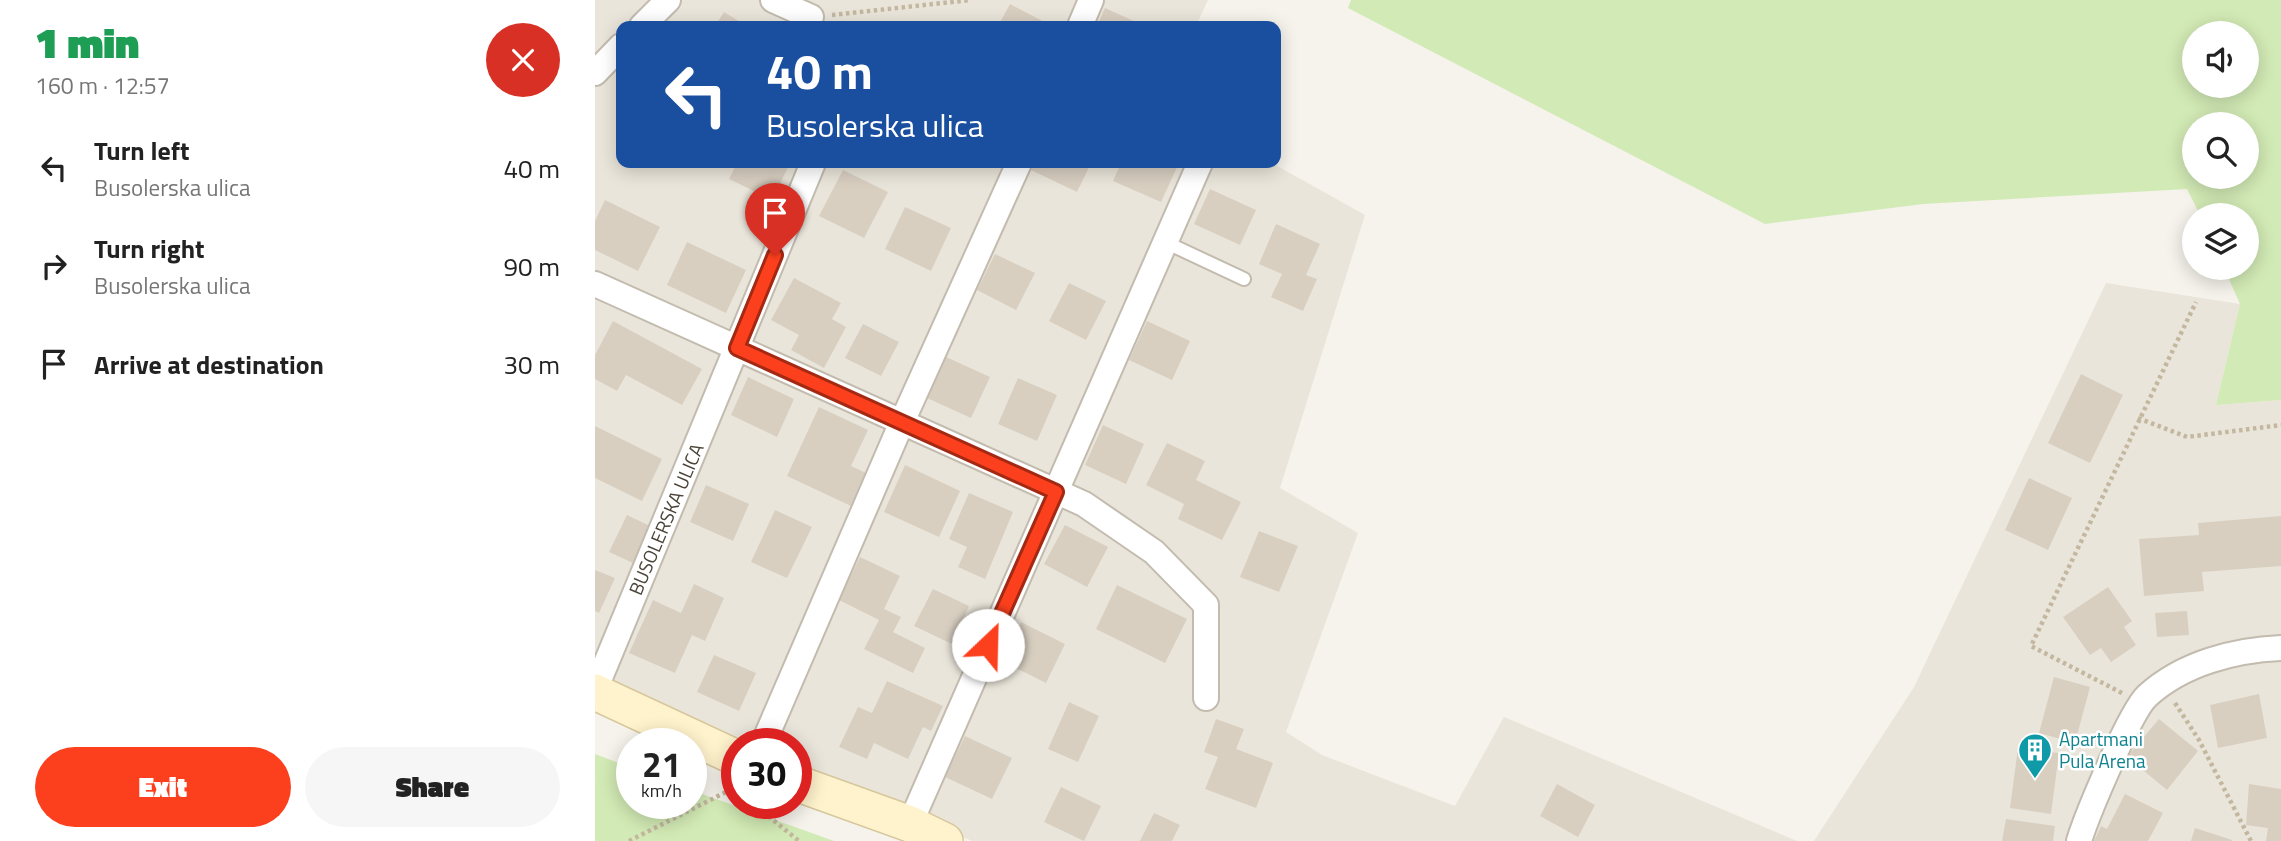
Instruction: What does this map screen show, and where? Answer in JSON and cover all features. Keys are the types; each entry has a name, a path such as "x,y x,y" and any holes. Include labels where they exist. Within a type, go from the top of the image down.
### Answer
{"main road":[{"path":"595,691 721,750"},
{"path":"812,789 910,824 945,841"}],"street":[{"path":"647,21 668,0"},
{"path":"773,0 811,17"},
{"path":"1082,21 1091,0"},
{"path":"595,73 616,51"},
{"name":"BUSOLERSKA ULICA","path":"595,691 811,168"},
{"path":"770,728 902,422 1017,168"},
{"path":"910,824 1198,168"},
{"path":"595,284 1084,504 1154,552 1206,604 1206,698"},
{"path":"2079,841 2142,702 2163,684 2201,663 2244,649 2281,648"}],"lane":[{"path":"1165,242 1244,279"}],"path":[{"path":"811,17 971,0"},
{"path":"2142,702 2031,646 2138,418 2196,302"},
{"path":"2138,418 2187,437 2281,425"},
{"path":"2163,684 2199,740 2251,841"},
{"path":"629,841 721,795"},
{"path":"772,819 799,841"}],"shaded area":[{"path":"595,0 1208,0 1198,21 616,21 616,168 1281,168 1365,215 1280,488 1358,533 1286,732 1322,755 1455,806 1504,717 1797,841 972,841 812,769 812,728 721,729 595,674"},
{"path":"2106,283 2240,304 2216,405 2281,400 2281,841 1814,841 1914,687"}],"green space":[{"path":"1351,0 2281,0 2281,400 2216,405 2240,304 2229,280 2259,280 2259,203 2194,203 2187,189 1923,204 1765,224 1348,8"},
{"path":"595,754 616,762 616,819 707,819 707,796 721,801 721,819 772,819 834,841 595,841"}],"building":[{"path":"1010,4 1042,21 1001,21"},
{"path":"1105,8 1134,21 1099,21"},
{"path":"724,12 739,21 718,21"},
{"path":"734,168 788,168 772,200 729,179"},
{"path":"1032,168 1089,168 1077,192 1031,170"},
{"path":"1119,168 1177,168 1161,202 1113,181"},
{"path":"843,170 888,192 864,238 819,216"},
{"path":"1210,189 1256,210 1240,245 1194,224"},
{"path":"605,200 660,227 638,271 595,250 595,221"},
{"path":"905,207 951,228 931,271 885,249"},
{"path":"1276,224 1320,244 1306,275 1317,279 1303,311 1271,297 1282,274 1259,264"},
{"path":"687,242 746,270 726,313 667,285"},
{"path":"995,254 1035,273 1016,310 977,290"},
{"path":"794,278 841,303 832,319 846,327 824,368 791,350 799,335 771,320"},
{"path":"1069,283 1106,301 1086,340 1049,321"},
{"path":"613,321 702,369 682,405 626,375 617,391 595,379 595,355"},
{"path":"1147,321 1190,341 1172,380 1129,360"},
{"path":"863,324 899,342 881,376 845,358"},
{"path":"946,357 990,377 971,418 927,398"},
{"path":"2081,374 2123,395 2090,463 2048,443"},
{"path":"748,377 794,399 777,437 731,415"},
{"path":"1018,378 1057,395 1037,441 998,424"},
{"path":"819,407 868,430 851,466 866,473 851,506 787,476"},
{"path":"1103,425 1144,444 1126,484 1085,465"},
{"path":"595,426 662,459 642,501 595,478"},
{"path":"1167,443 1205,461 1196,480 1241,502 1222,540 1178,519 1184,504 1146,485"},
{"path":"905,465 960,491 939,537 884,512"},
{"path":"2029,478 2072,498 2048,550 2005,530"},
{"path":"706,485 749,504 733,541 690,522"},
{"path":"969,493 1013,512 985,579 958,567 967,547 949,539"},
{"path":"775,510 812,527 787,578 751,562"},
{"path":"627,515 650,526 633,563 609,552"},
{"path":"2281,516 2281,566 2202,572 2204,591 2144,596 2139,539 2199,535 2198,523"},
{"path":"1065,525 1108,547 1087,587 1044,564"},
{"path":"1259,531 1298,546 1279,592 1240,577"},
{"path":"860,557 900,576 884,609 901,617 893,632 925,648 913,673 864,649 879,620 839,600"},
{"path":"595,570 615,578 599,613 595,611"},
{"path":"694,584 724,598 705,641 692,635 675,673 629,653 653,600 681,613"},
{"path":"1117,585 1187,619 1165,663 1096,629"},
{"path":"2108,587 2132,621 2124,627 2136,645 2111,662 2101,648 2090,655 2063,617"},
{"path":"933,589 969,606 952,644 914,626"},
{"path":"2187,611 2189,635 2157,637 2155,613"},
{"path":"1021,622 1065,644 1046,683 1002,661"},
{"path":"714,655 756,673 739,711 697,692"},
{"path":"2054,677 2090,687 2075,743 2039,733"},
{"path":"887,681 943,706 931,731 923,727 908,759 874,743 867,759 839,747 858,707 872,713"},
{"path":"2259,694 2267,738 2218,748 2210,705"},
{"path":"1069,702 1099,716 1078,762 1048,749"},
{"path":"1216,719 1244,729 1236,749 1273,763 1256,808 1205,789 1218,757 1204,752"},
{"path":"2159,719 2198,751 2167,790 2127,757"},
{"path":"965,736 1012,758 992,799 945,777"},
{"name":"Apartmani Pula Arena","path":"2018,748 2059,753 2051,814 2010,808"},
{"path":"1557,784 1595,805 1578,837 1540,816"},
{"path":"2249,784 2281,789 2281,841 2266,841 2268,828 2246,825"},
{"path":"1061,787 1101,806 1084,841 1044,822"},
{"path":"2125,794 2163,813 2148,841 2094,841 2101,826 2107,829"},
{"path":"1154,813 1180,825 1172,841 1140,841"},
{"path":"2006,819 2055,826 2053,841 2002,841"},
{"path":"2195,828 2232,840 2232,841 2191,841"}],"place":[{"name":"Apartmani Pula Arena","path":"2035,780"}],"route":[{"path":"775,255 737,348 1056,492 988,645"}]}
